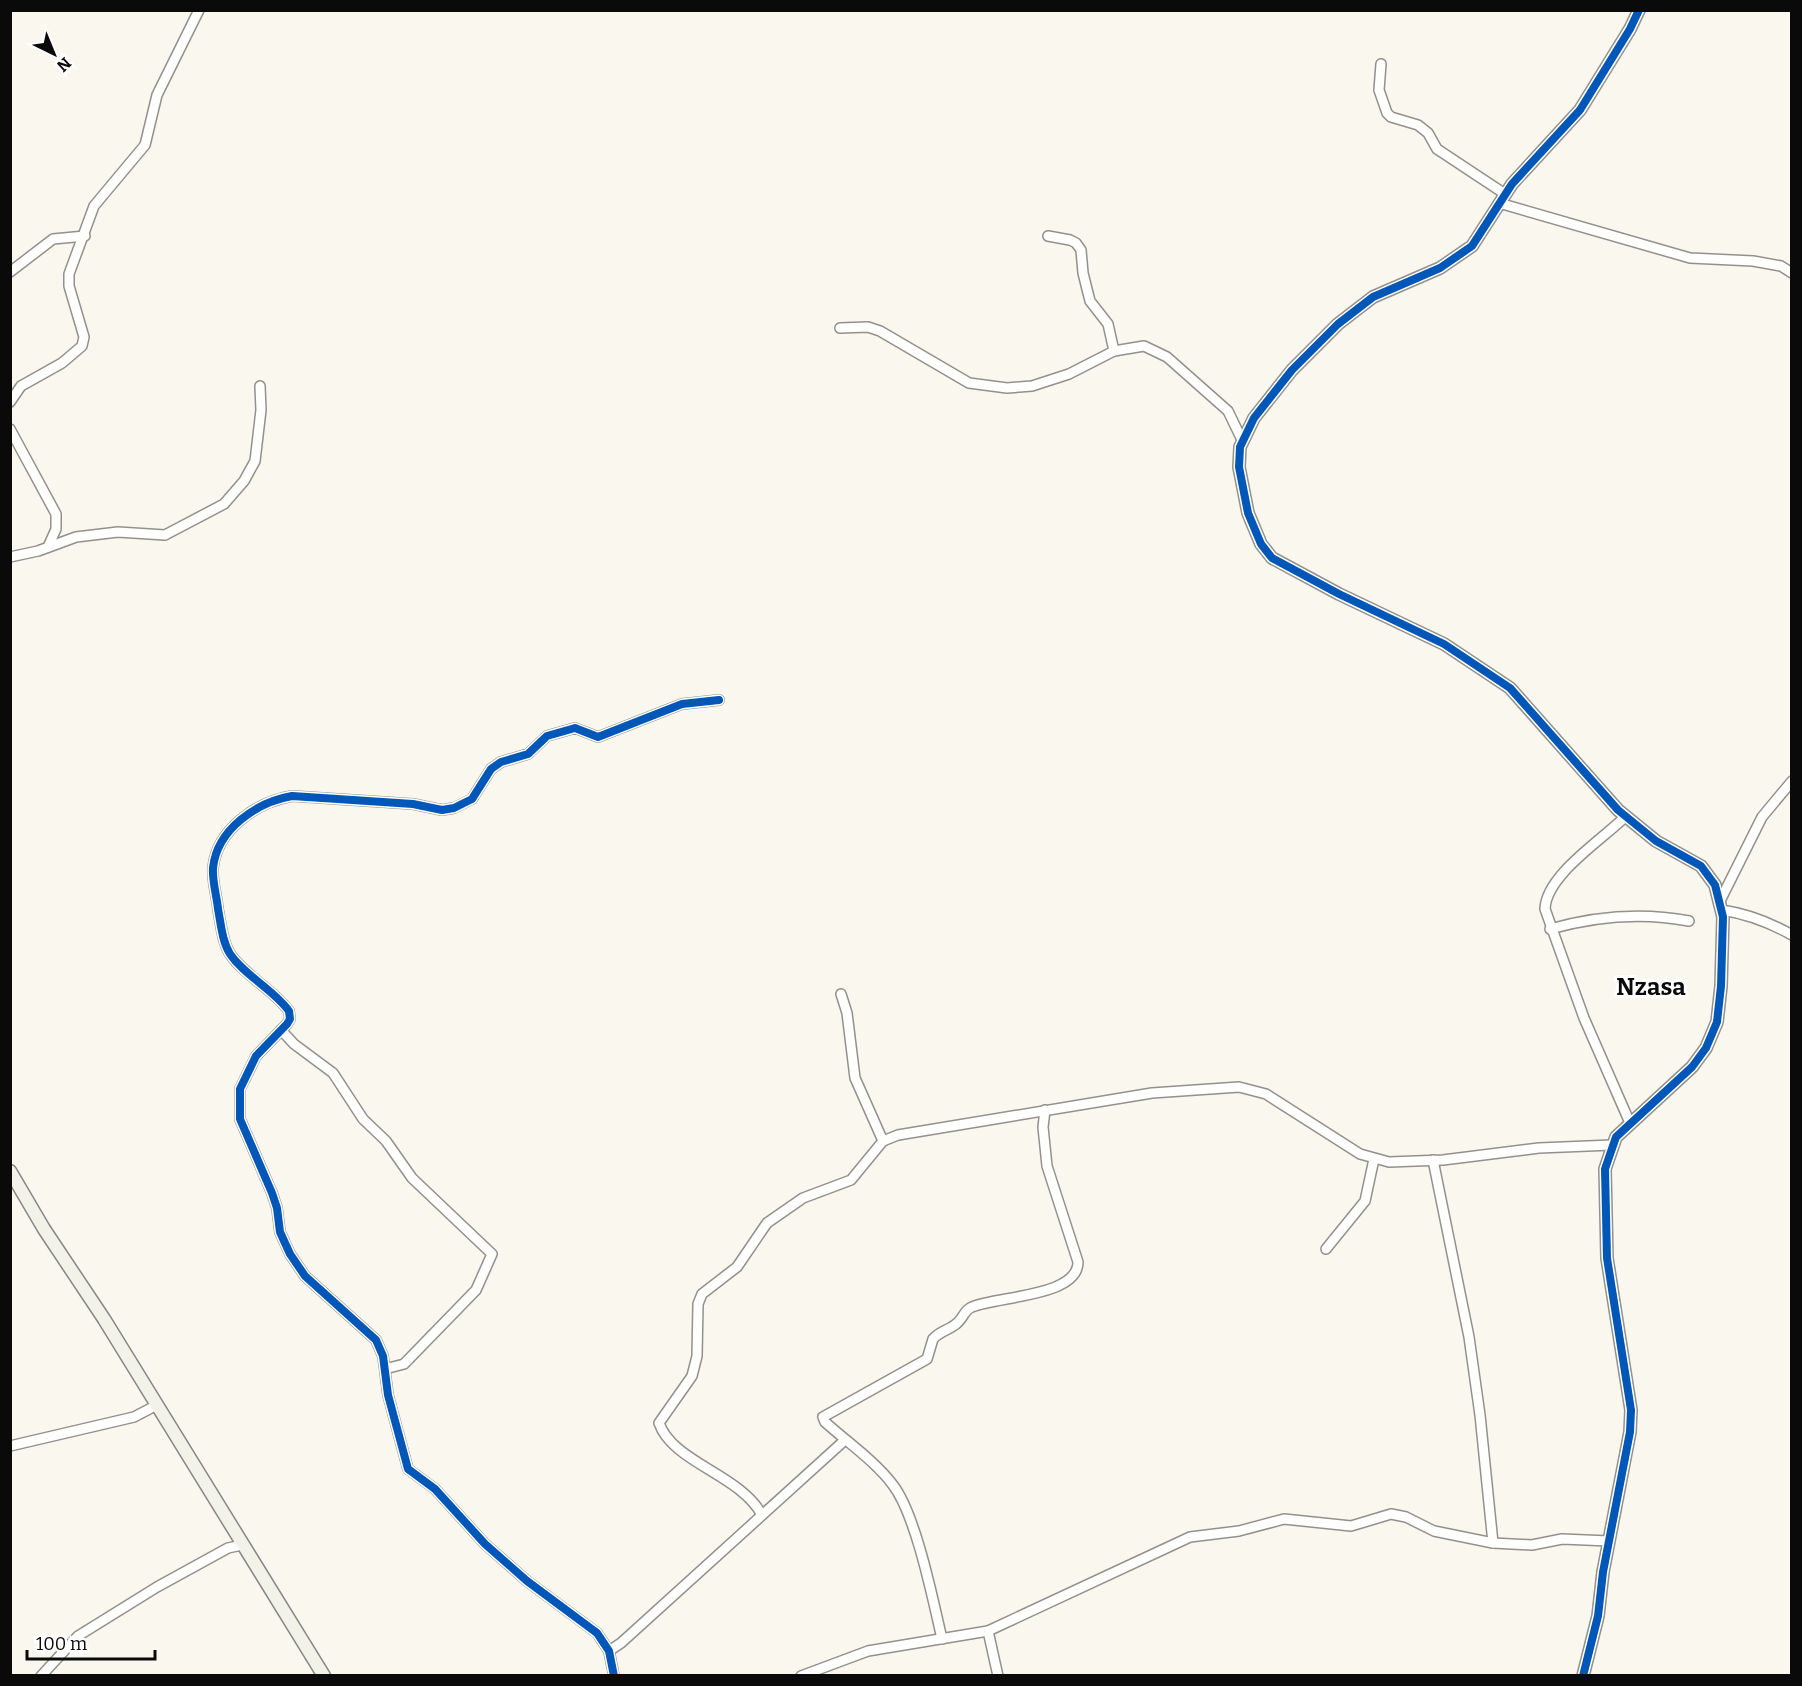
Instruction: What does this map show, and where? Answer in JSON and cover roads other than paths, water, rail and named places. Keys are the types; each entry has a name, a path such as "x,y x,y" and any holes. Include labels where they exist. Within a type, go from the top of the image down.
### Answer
{"main road":[{"path":"10,1171 324,1676"}],"street":[{"path":"11,403 21,386 62,363 79,350 84,341 69,279 94,206 144,145 157,95 199,10"},
{"path":"1583,1676 1598,1616 1631,1410 1605,1236 1605,1170 1612,1145 1630,1123 1690,1070 1706,1048 1717,1022 1723,948 1721,904 1710,874 1701,866 1656,841 1626,816 1588,778 1510,688 1444,644 1339,594 1272,558 1261,544 1248,513 1239,467 1242,440 1254,418 1276,387 1338,324 1373,297 1440,268 1464,254 1481,235 1502,198 1580,110 1630,29 1639,10"},
{"path":"1381,64 1379,90 1387,113 1391,117 1418,124 1428,133 1437,149 1502,198 1690,258 1753,261 1781,266 1791,273"},
{"path":"10,272 52,239 85,236"},
{"path":"1048,236 1070,240 1076,243 1081,250 1083,273 1090,301 1108,324 1114,351"},
{"path":"840,328 868,327 880,331 953,375 969,383 989,387 1032,386 1069,374 1114,351 1144,346 1167,357 1228,411 1242,440"},
{"path":"10,557 76,537 118,532 165,535 224,504 244,481 255,461 261,410 260,386"},
{"path":"10,429 56,514 56,529 48,547"},
{"path":"614,1676 609,1651 597,1633 518,1574 485,1544 435,1489 408,1469 388,1395 385,1368 376,1340 305,1276 290,1254 280,1232 277,1208 272,1193 240,1119 240,1089 256,1056 290,1019 289,1011 230,955 224,940 213,870 216,855 231,829 256,807 292,796 413,804 442,810 454,808 472,799 491,769 501,762 528,754 547,736 575,728 598,737 682,704 719,700"},
{"path":"1721,904 1762,817 1791,782"},
{"path":"1626,816 1558,878 1545,897 1545,909 1550,929 1584,1018 1630,1123"},
{"path":"1721,904 1771,923 1791,935"},
{"path":"1550,929 1594,919 1642,915 1689,921"},
{"path":"841,994 847,1012 855,1078 883,1141"},
{"path":"281,1030 294,1044 333,1073 363,1119 386,1141 412,1178 492,1254 476,1290 404,1364 385,1368"},
{"path":"762,1515 757,1505 738,1487 681,1450 664,1433 659,1423 692,1376 697,1356 698,1304 702,1294 737,1267 767,1223 803,1198 851,1180 883,1141 898,1135 1152,1093 1239,1087 1266,1094 1360,1154 1389,1162 1433,1160 1539,1148 1612,1145"},
{"path":"942,1639 930,1585 902,1500 888,1479 825,1422 825,1415 927,1359 933,1339 955,1326 966,1311 975,1306 1059,1286 1069,1281 1077,1273 1077,1256 1059,1211 1047,1166 1043,1127 1045,1110"},
{"path":"1326,1249 1365,1201 1374,1159"},
{"path":"1433,1160 1469,1337 1480,1415 1493,1543"},
{"path":"10,1446 125,1420 157,1405"},
{"path":"609,1651 621,1643 845,1440"},
{"path":"801,1676 868,1651 988,1631 1190,1538 1239,1531 1284,1519 1351,1526 1391,1514 1406,1517 1434,1532 1493,1543 1532,1545 1563,1539 1609,1541"},
{"path":"41,1676 78,1636 117,1611 228,1548 242,1545"},
{"path":"988,1631 998,1676"}],"district":[{"name":"Nzasa","path":"1651,987"}]}
